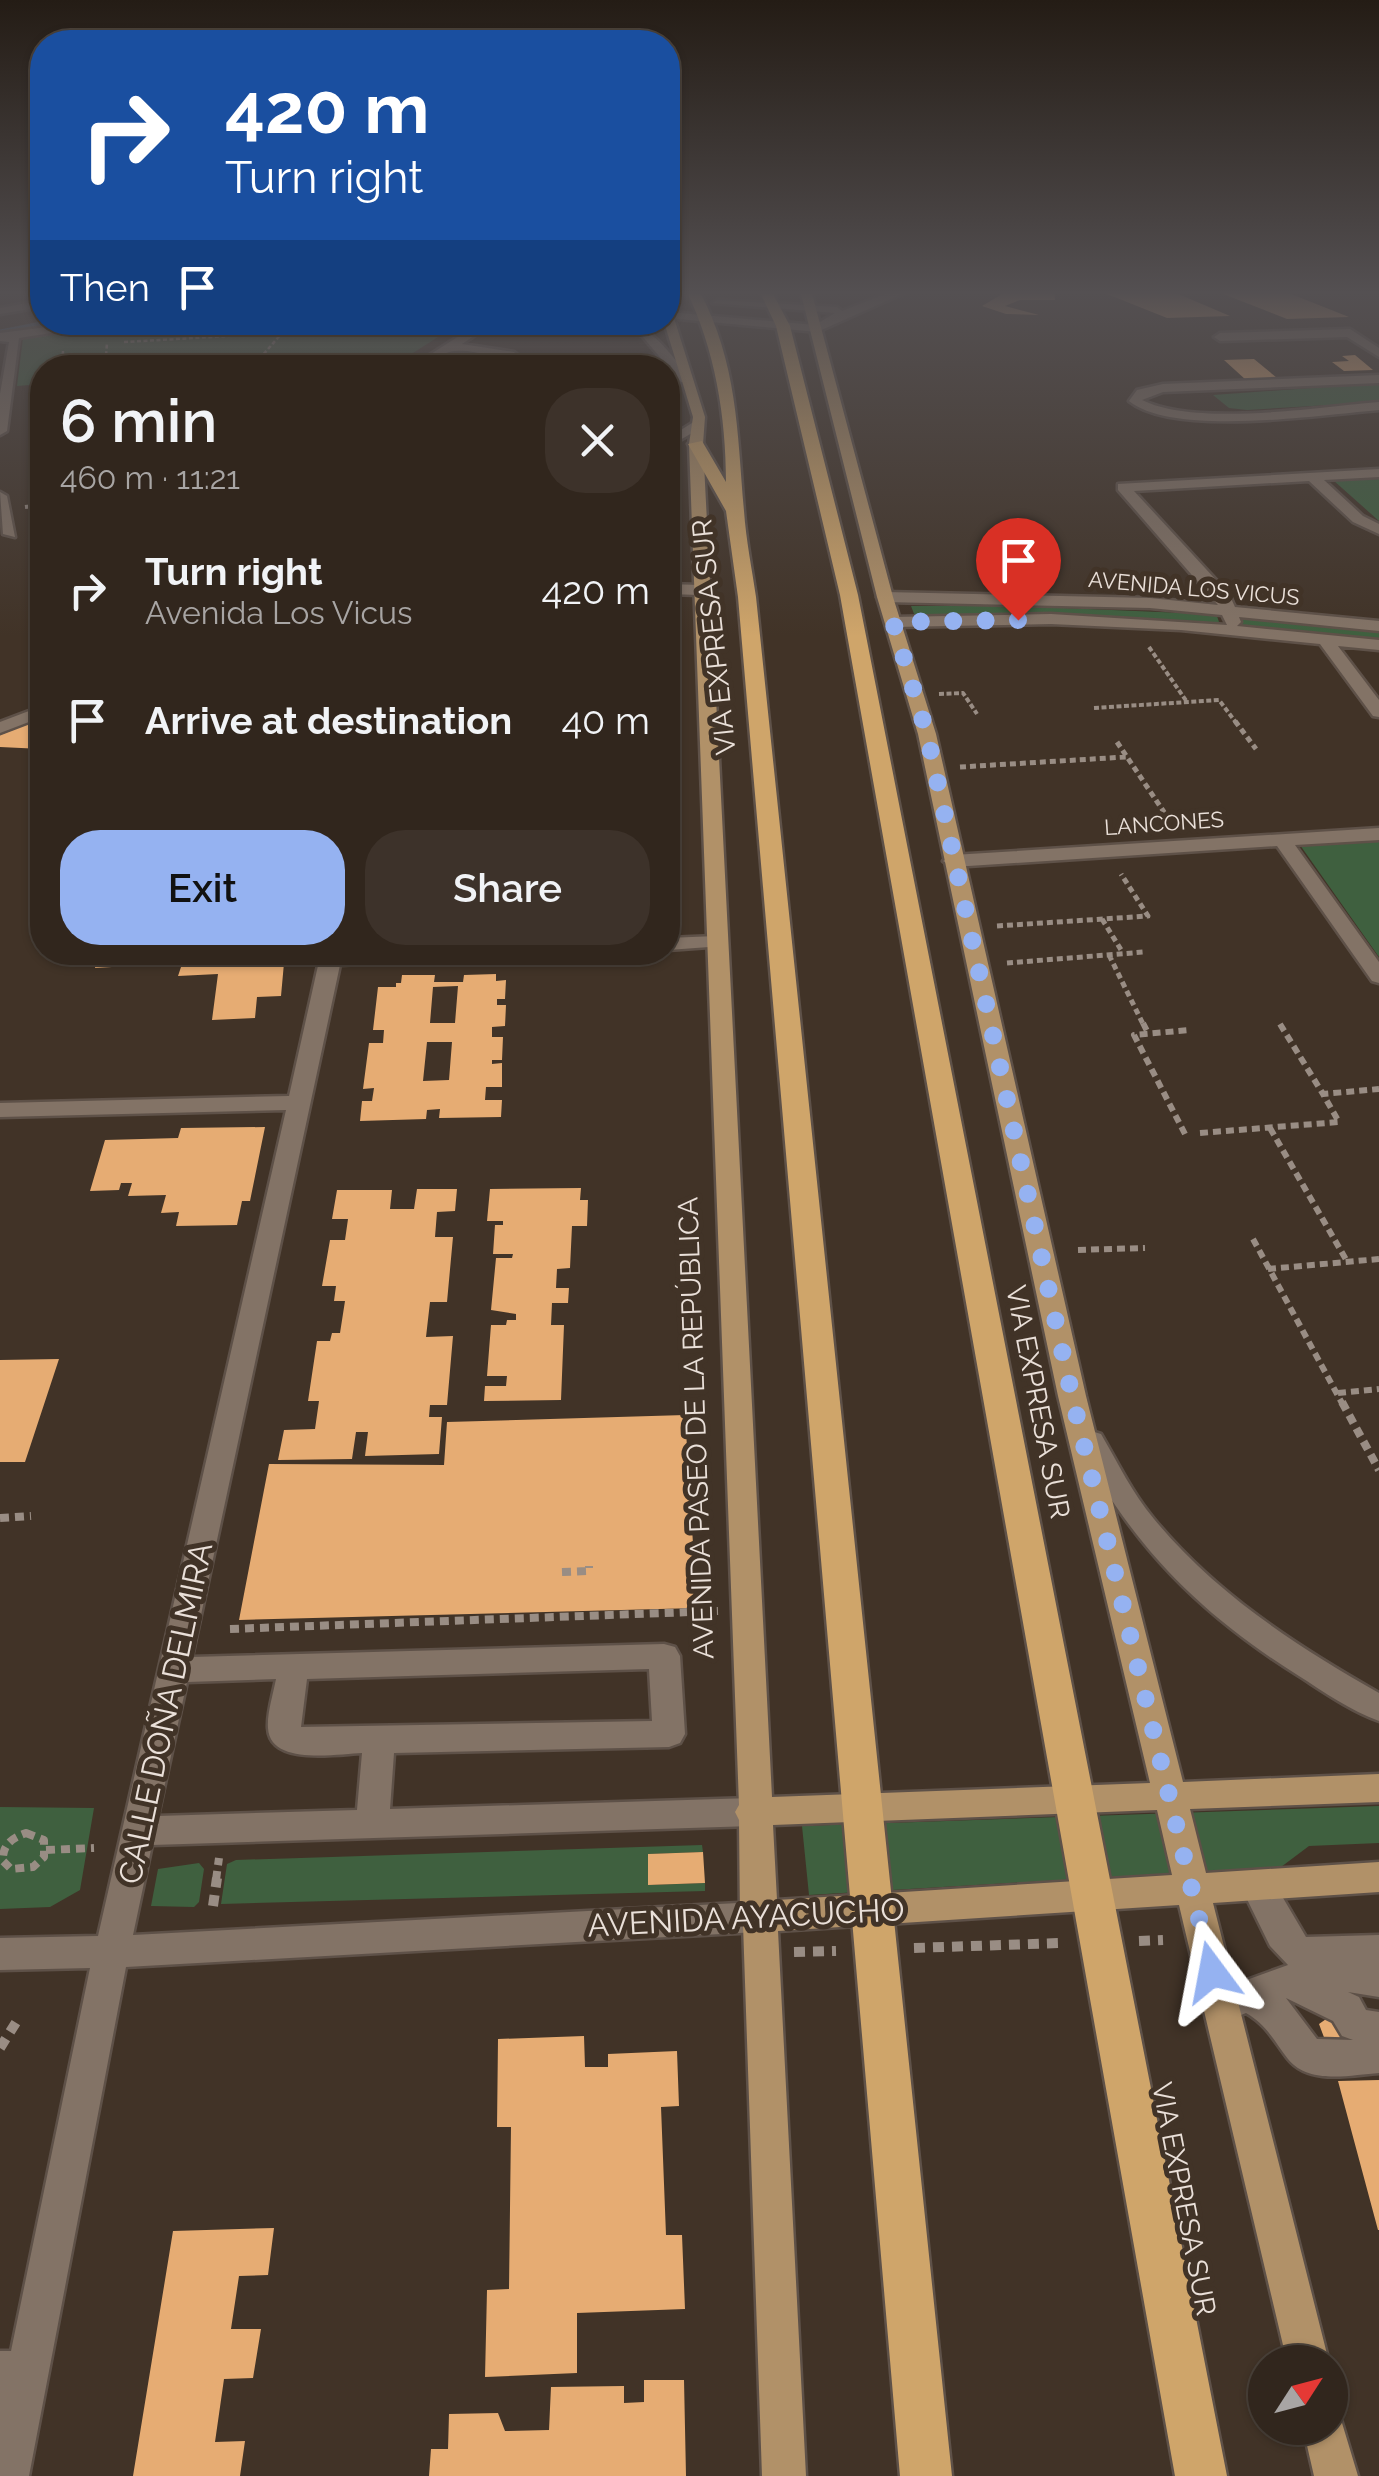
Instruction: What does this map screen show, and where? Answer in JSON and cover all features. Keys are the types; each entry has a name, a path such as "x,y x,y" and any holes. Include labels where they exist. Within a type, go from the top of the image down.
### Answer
{"highway":[{"name":"VIA EXPRESA SUR","path":"729,406 734,449 734,512 749,617 926,2476"},
{"name":"VIA EXPRESA SUR","path":"806,406 850,595 1201,2476"},
{"path":"697,435 734,512"}],"main road":[{"name":"AVENIDA PASEO DE LA REPÚBLICA","path":"695,406 699,417 700,590 784,2476"},
{"path":"836,406 934,768 1072,1396 1192,1890 1235,2001 1305,2345"},
{"path":"752,1812 1379,1788"},
{"path":"1294,1883 1340,1862 1379,1860"},
{"name":"AVENIDA AYACUCHO","path":"757,1917 1379,1877"},
{"path":"1328,2445 1336,2476"}],"street":[{"path":"0,432 4,406"},
{"path":"1145,406 1157,412 1200,416 1379,406"},
{"path":"680,440 697,435"},
{"path":"1236,631 1223,596 1123,488 1379,474"},
{"path":"1313,477 1346,510 1379,530"},
{"path":"0,496 10,534"},
{"path":"680,589 700,590"},
{"name":"AVENIDA LOS VICUS","path":"889,609 1150,603 1379,626"},
{"name":"AVENIDA LOS VICUS","path":"889,609 1236,631 1379,645"},
{"path":"1327,642 1379,712"},
{"path":"0,728 30,716"},
{"name":"LANCONES","path":"952,862 1379,834"},
{"path":"1282,840 1379,977"},
{"path":"680,944 716,942"},
{"name":"CALLE DOÑA DELMIRA","path":"7,2476 14,2371 114,1952 330,965"},
{"path":"0,1110 299,1103"},
{"path":"1072,1396 1113,1489 1148,1534 1193,1580 1294,1657 1379,1708"},
{"path":"173,1670 664,1656 668,1734 294,1741 284,1731 292,1667"},
{"path":"372,1825 379,1740"},
{"path":"140,1831 752,1812"},
{"path":"1258,1885 1288,1944 1294,1967 1346,2009 1355,2024 1379,2029"},
{"name":"AVENIDA AYACUCHO","path":"0,1954 114,1952 757,1917"},
{"path":"1235,2001 1294,1967 1379,1950"},
{"path":"1294,1967 1357,1982 1379,1981"},
{"path":"1235,2001 1277,2012 1304,2051 1317,2059 1379,2056"}],"path":[{"path":"1140,633 1187,702"},
{"path":"939,694 963,693 976,714"},
{"path":"1094,708 1220,700 1256,749"},
{"path":"1117,742 1187,846"},
{"path":"998,752 1005,764"},
{"path":"934,768 1126,756"},
{"path":"997,926 1148,916 1112,861"},
{"path":"1102,919 1122,954"},
{"path":"976,965 1144,952"},
{"path":"1108,954 1148,1033"},
{"path":"1200,1133 1339,1122 1280,1024"},
{"path":"1185,1134 1134,1035 1189,1030"},
{"path":"1323,1094 1379,1089"},
{"path":"1270,1128 1348,1262"},
{"path":"1253,1239 1379,1470"},
{"path":"1078,1250 1145,1248"},
{"path":"1268,1269 1379,1259"},
{"path":"1338,1393 1379,1389"},
{"path":"0,1518 31,1516"},
{"path":"562,1572 589,1571 589,1566"},
{"path":"230,1629 744,1610"},
{"path":"336,1666 342,1622"},
{"path":"26,1834 44,1840 46,1850 39,1862 25,1870 11,1870 3,1861 6,1844 26,1834"},
{"path":"46,1850 94,1848"},
{"path":"213,1906 219,1858"},
{"path":"792,1952 1164,1940"},
{"path":"0,2048 20,2016"}],"green space":[{"path":"1226,406 1320,406 1247,410"},
{"path":"1379,477 1379,521 1333,480"},
{"path":"911,606 1207,614 1217,616 1220,625 916,619"},
{"path":"1238,616 1379,628 1379,642 1242,629"},
{"path":"1379,841 1379,957 1300,845"},
{"path":"1379,1806 1379,1843 1309,1846 1281,1867 809,1895 802,1826"},
{"path":"0,1807 94,1808 80,1890 50,1907 0,1909"},
{"path":"702,1845 703,1852 648,1854 648,1885 705,1883 705,1891 221,1904 227,1864 236,1860"},
{"path":"199,1863 204,1869 199,1902 194,1907 151,1906 158,1869"}],"building":[{"path":"30,723 30,748 0,747 0,735"},
{"path":"96,965 129,965 129,966 95,968"},
{"path":"182,965 284,965 281,996 257,997 255,1018 212,1020 218,974 178,976"},
{"path":"496,974 496,981 506,980 505,999 497,999 497,1005 506,1005 505,1026 492,1027 492,1037 503,1037 502,1060 492,1060 492,1064 502,1063 502,1087 486,1087 485,1100 502,1100 501,1117 439,1118 440,1109 427,1110 426,1119 360,1121 362,1101 372,1101 374,1088 363,1089 369,1043 383,1043 384,1030 373,1030 378,987 396,987 402,975 435,975 434,982 463,982 464,975","holes":["458,986 455,1023 430,1023 433,987","427,1042 452,1042 449,1080 423,1081"]},
{"path":"265,1127 250,1201 242,1201 237,1225 176,1226 179,1212 161,1213 166,1195 128,1196 132,1183 121,1183 119,1190 90,1191 105,1140 178,1138 181,1128"},
{"path":"581,1188 580,1200 588,1200 587,1226 572,1226 570,1268 557,1269 556,1288 569,1288 568,1303 552,1303 551,1325 564,1325 561,1400 484,1401 485,1386 506,1386 507,1376 487,1376 491,1325 516,1320 516,1314 491,1310 496,1258 512,1258 513,1254 493,1254 495,1225 503,1225 503,1221 487,1221 490,1189"},
{"path":"417,1189 457,1189 455,1211 437,1212 435,1237 453,1237 447,1302 430,1302 426,1337 453,1336 447,1405 430,1405 429,1417 442,1417 439,1454 365,1456 368,1432 356,1432 352,1459 278,1460 284,1430 315,1429 319,1401 308,1401 317,1341 330,1341 332,1333 340,1333 345,1301 334,1301 336,1286 322,1286 330,1240 345,1240 348,1219 332,1219 337,1190 392,1190 390,1209 414,1209"},
{"path":"59,1359 25,1462 0,1462 0,1360"},
{"path":"685,1415 697,1608 239,1620 269,1464 444,1465 447,1422"},
{"path":"703,1852 705,1883 648,1885 648,1854"},
{"path":"1329,2017 1350,2036 1348,2040 1325,2040 1319,2024"},
{"path":"584,2036 585,2067 608,2067 608,2054 677,2051 679,2106 661,2107 666,2235 682,2235 685,2309 577,2313 577,2373 485,2377 487,2290 509,2289 511,2127 497,2127 498,2039"},
{"path":"1379,2080 1379,2230 1378,2230 1338,2081"},
{"path":"274,2228 268,2275 239,2276 231,2329 261,2329 253,2378 224,2379 215,2442 245,2441 240,2476 133,2476 173,2231"},
{"path":"644,2380 684,2380 686,2476 429,2476 431,2449 448,2449 449,2414 498,2413 505,2431 549,2430 551,2387 624,2386 624,2403 644,2402"}],"route":[{"path":"1018,620 893,622 927,734 1072,1396 1212,1972"}]}
